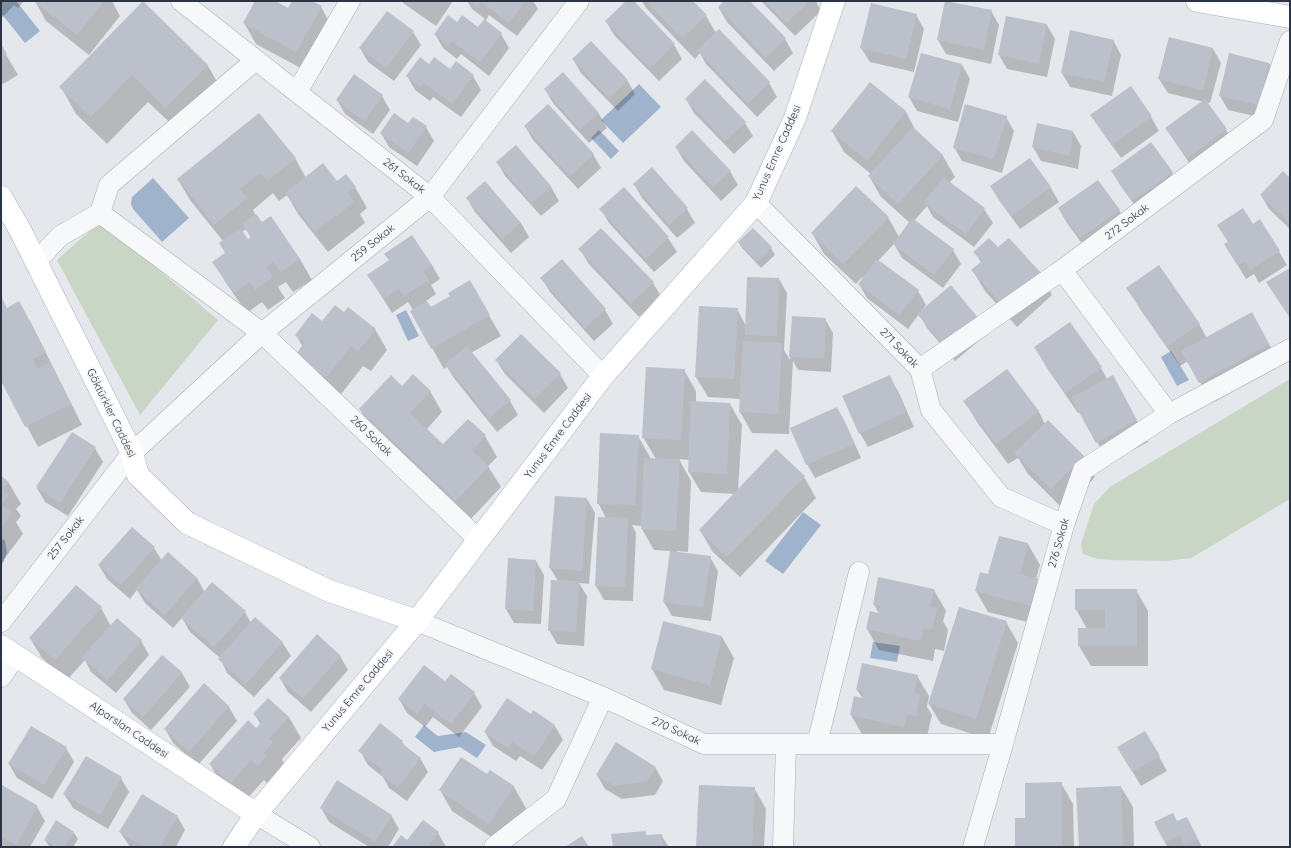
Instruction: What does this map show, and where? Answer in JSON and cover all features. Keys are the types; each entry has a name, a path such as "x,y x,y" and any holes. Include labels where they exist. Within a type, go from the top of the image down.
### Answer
{"street":[{"name":"261 Sokak","path":"182,1 430,197 604,376"},
{"path":"297,92 350,1"},
{"name":"259 Sokak","path":"132,453 262,333 430,197 579,1"},
{"name":"Yunus Emre Caddesi","path":"234,847 256,814 417,621 604,376 756,203 795,118 834,1"},
{"path":"1197,1 1290,17"},
{"name":"272 Sokak","path":"920,369 1062,270 1263,120 1290,41"},
{"path":"36,262 60,236 100,213 109,185 256,60"},
{"name":"271 Sokak","path":"756,203 920,369 931,410 1001,497 1064,525"},
{"name":"Göktürkler Caddesi","path":"3,207 36,262 132,453 138,475 187,523 327,590 417,621"},
{"name":"260 Sokak","path":"100,213 262,333 479,540"},
{"path":"1062,270 1169,414"},
{"name":"276 Sokak","path":"973,847 1064,525 1083,470 1169,414 1290,350"},
{"name":"257 Sokak","path":"1,622 132,453"},
{"path":"817,744 859,572"},
{"name":"270 Sokak","path":"417,621 603,697 704,744 1003,744"},
{"path":"1,677 8,651"},
{"name":"Alparslan Caddesi","path":"8,651 256,814"},
{"path":"494,847 556,799 603,697"},
{"path":"783,847 786,744"},
{"path":"256,814 310,847"}],"green space":[{"path":"101,221 218,320 140,415 57,260"},
{"path":"1290,379 1290,499 1191,558 1166,561 1109,560 1094,558 1083,554 1081,544 1094,504 1110,487"}],"water":[{"path":"1,1 16,1 40,31 25,43 1,13"},
{"path":"639,84 661,107 623,143 601,120"},
{"path":"599,130 619,151 611,159 591,138"},
{"path":"153,178 189,218 162,242 133,209 131,204 132,197"},
{"path":"406,310 419,336 408,341 396,315"},
{"path":"1171,351 1189,380 1177,386 1161,357"},
{"path":"803,512 821,525 783,574 765,561"},
{"path":"1,538 5,541 7,553 3,563 1,564"},
{"path":"873,642 900,646 897,662 870,658"},
{"path":"424,725 438,736 466,732 486,745 477,758 460,747 434,752 415,737"}],"building":[{"path":"34,1 104,1 77,35"},
{"path":"143,1 208,65 166,108 132,75 91,117 59,87"},
{"path":"255,1 275,1 288,8 292,1 312,1 322,6 296,52 243,23"},
{"path":"470,1 525,1 509,23 481,2 478,7"},
{"path":"626,1 634,1 675,44 650,68 605,21"},
{"path":"646,1 693,1 707,15 682,38"},
{"path":"724,1 750,1 786,38 766,58 718,7"},
{"path":"765,1 810,1 786,23"},
{"path":"945,1 992,10 984,50 937,40"},
{"path":"871,3 917,14 906,59 860,48"},
{"path":"387,11 414,31 386,68 359,48"},
{"path":"448,15 457,22 462,15 478,27 484,19 502,33 480,62 452,41 449,46 434,34"},
{"path":"1006,16 1047,24 1039,64 998,55"},
{"path":"719,29 770,82 748,104 697,50"},
{"path":"1070,30 1114,40 1104,82 1061,73"},
{"path":"1169,37 1213,48 1203,90 1158,79"},
{"path":"591,41 628,80 609,98 572,59"},
{"path":"1,44 7,54 1,57"},
{"path":"921,53 962,64 950,109 908,97"},
{"path":"1229,53 1269,63 1259,105 1219,96"},
{"path":"420,57 429,64 434,57 450,69 456,61 474,75 452,104 424,83 421,87 406,76"},
{"path":"563,72 599,113 580,130 544,89"},
{"path":"354,74 383,95 364,121 336,100"},
{"path":"705,79 746,122 725,141 685,99"},
{"path":"870,82 906,111 867,161 831,131"},
{"path":"1131,86 1152,116 1112,145 1090,115"},
{"path":"1205,99 1227,129 1187,158 1165,128"},
{"path":"548,104 594,154 570,176 524,126"},
{"path":"965,104 1007,116 994,159 953,148"},
{"path":"259,113 296,158 267,181 260,173 240,189 247,198 214,225 177,179"},
{"path":"394,113 408,123 413,117 427,126 408,153 380,133"},
{"path":"1037,123 1073,131 1070,156 1032,147"},
{"path":"913,127 943,155 898,204 868,176"},
{"path":"692,130 731,171 713,187 675,147"},
{"path":"1151,142 1173,172 1132,201 1111,171"},
{"path":"516,145 551,186 532,203 496,162"},
{"path":"1030,158 1051,187 1011,216 990,186"},
{"path":"323,163 337,181 346,174 356,187 348,193 354,202 315,232 285,193"},
{"path":"652,167 688,208 669,225 633,184"},
{"path":"1283,171 1290,178 1290,223 1260,195"},
{"path":"943,177 985,208 966,234 924,203"},
{"path":"1098,180 1120,210 1080,238 1058,208"},
{"path":"485,181 521,223 502,239 466,198"},
{"path":"856,186 889,217 843,264 811,233"},
{"path":"624,187 669,237 645,259 599,209"},
{"path":"1243,208 1253,224 1260,219 1280,251 1250,270 1245,261 1237,265 1224,244 1228,242 1217,225"},
{"path":"256,214 262,222 271,216 300,259 281,272 273,262 266,267 273,277 255,290 250,282 234,293 212,262 225,253 219,243 240,228 248,239 251,237 242,224"},
{"path":"912,218 954,249 934,275 893,244"},
{"path":"601,228 654,282 631,304 578,249"},
{"path":"753,228 772,247 757,262 738,242"},
{"path":"412,235 432,265 423,271 429,280 404,296 399,289 384,299 367,275 389,260 384,254"},
{"path":"989,238 998,247 1009,238 1041,273 1004,307 971,270 982,261 973,252"},
{"path":"562,259 606,309 585,328 540,278"},
{"path":"877,259 919,290 899,315 858,284"},
{"path":"1159,265 1200,324 1167,346 1126,288"},
{"path":"1290,268 1290,318 1266,282"},
{"path":"747,277 779,278 777,336 745,335"},
{"path":"470,280 490,315 431,349 410,311 427,301 431,307 450,296 448,293"},
{"path":"951,285 979,319 946,347 917,314"},
{"path":"1,296 7,308 19,301 46,352 33,359 37,369 50,362 71,404 25,427 1,381"},
{"path":"335,305 344,312 348,307 376,329 358,351 351,346 326,378 296,354 304,343 295,335 312,313 322,321"},
{"path":"699,306 738,308 734,379 695,377"},
{"path":"1252,312 1269,344 1199,383 1181,351"},
{"path":"792,316 826,318 824,358 789,357"},
{"path":"1070,322 1102,367 1065,393 1034,347"},
{"path":"521,334 561,373 535,399 495,360"},
{"path":"743,341 782,343 778,414 739,412"},
{"path":"467,346 511,400 489,418 445,364"},
{"path":"646,367 685,369 681,440 642,438"},
{"path":"1007,369 1039,411 996,444 963,401"},
{"path":"413,374 431,391 410,413 443,444 468,419 486,435 472,450 489,466 456,501 359,409 391,375 402,386"},
{"path":"890,375 906,412 859,434 842,396"},
{"path":"1113,375 1137,420 1096,443 1071,398"},
{"path":"691,401 730,403 727,474 688,472"},
{"path":"837,407 854,444 806,465 790,428"},
{"path":"1048,420 1084,456 1051,489 1014,453"},
{"path":"72,432 96,447 60,503 36,487"},
{"path":"600,433 639,435 635,505 597,504"},
{"path":"776,449 805,476 727,557 699,530"},
{"path":"644,458 680,459 676,531 641,529"},
{"path":"1,476 9,482 3,490 9,495 1,505"},
{"path":"555,496 587,498 582,571 549,568"},
{"path":"1,505 12,513 1,527"},
{"path":"598,517 628,518 625,587 595,586"},
{"path":"132,527 155,547 121,585 98,565"},
{"path":"999,536 1028,543 1020,574 1039,579 1032,606 975,591 980,572 988,574"},
{"path":"670,551 711,556 703,608 663,602"},
{"path":"168,552 197,578 165,615 135,589"},
{"path":"508,558 536,560 533,611 505,609"},
{"path":"878,577 934,589 930,607 937,608 932,630 924,628 921,641 866,629 870,611 878,613 880,606 873,605"},
{"path":"551,580 579,581 576,632 548,631"},
{"path":"212,582 246,611 214,647 181,618"},
{"path":"76,585 102,607 55,660 29,638"},
{"path":"1075,589 1137,589 1137,646 1078,646 1078,628 1105,628 1105,610 1075,610"},
{"path":"959,607 1007,621 976,719 928,704"},
{"path":"255,617 283,642 246,684 218,659"},
{"path":"117,618 142,640 107,680 82,657"},
{"path":"663,621 722,636 710,685 651,669"},
{"path":"317,634 341,656 303,698 279,678"},
{"path":"162,655 182,672 143,717 123,699"},
{"path":"862,663 918,675 914,693 920,694 916,716 907,714 904,727 850,715 854,696 862,698 863,691 856,690"},
{"path":"424,665 445,681 451,674 475,692 451,724 424,704 417,714 398,699"},
{"path":"204,683 229,706 189,752 164,729"},
{"path":"268,698 289,717 269,739 273,742 264,753 267,755 258,766 251,760 231,783 209,764 248,720 256,728 262,722 253,714"},
{"path":"507,698 531,714 533,710 555,725 534,757 512,742 508,748 484,732"},
{"path":"380,723 403,741 401,743 421,758 398,787 380,774 383,770 358,751"},
{"path":"31,726 67,747 44,785 8,764"},
{"path":"1145,731 1160,756 1132,772 1117,747"},
{"path":"616,742 656,767 647,781 614,786 596,775"},
{"path":"86,756 122,777 100,815 63,794"},
{"path":"461,757 487,774 490,770 514,786 489,824 439,790"},
{"path":"337,780 392,815 375,842 320,808"},
{"path":"1062,782 1062,847 1015,847 1015,818 1025,818 1025,783"},
{"path":"2,785 38,806 16,845 1,836"},
{"path":"699,785 755,787 752,847 696,847"},
{"path":"1121,786 1123,847 1079,847 1076,788"},
{"path":"142,794 178,816 160,847 144,847 119,832"},
{"path":"1173,813 1177,821 1187,817 1198,839 1185,846 1180,835 1165,843 1154,822"},
{"path":"56,820 74,832 64,847 55,847 44,840"},
{"path":"423,820 439,832 427,847 392,847 401,835 407,840"},
{"path":"646,831 646,835 662,834 663,847 613,847 611,834"},
{"path":"582,836 589,847 565,847"}]}
